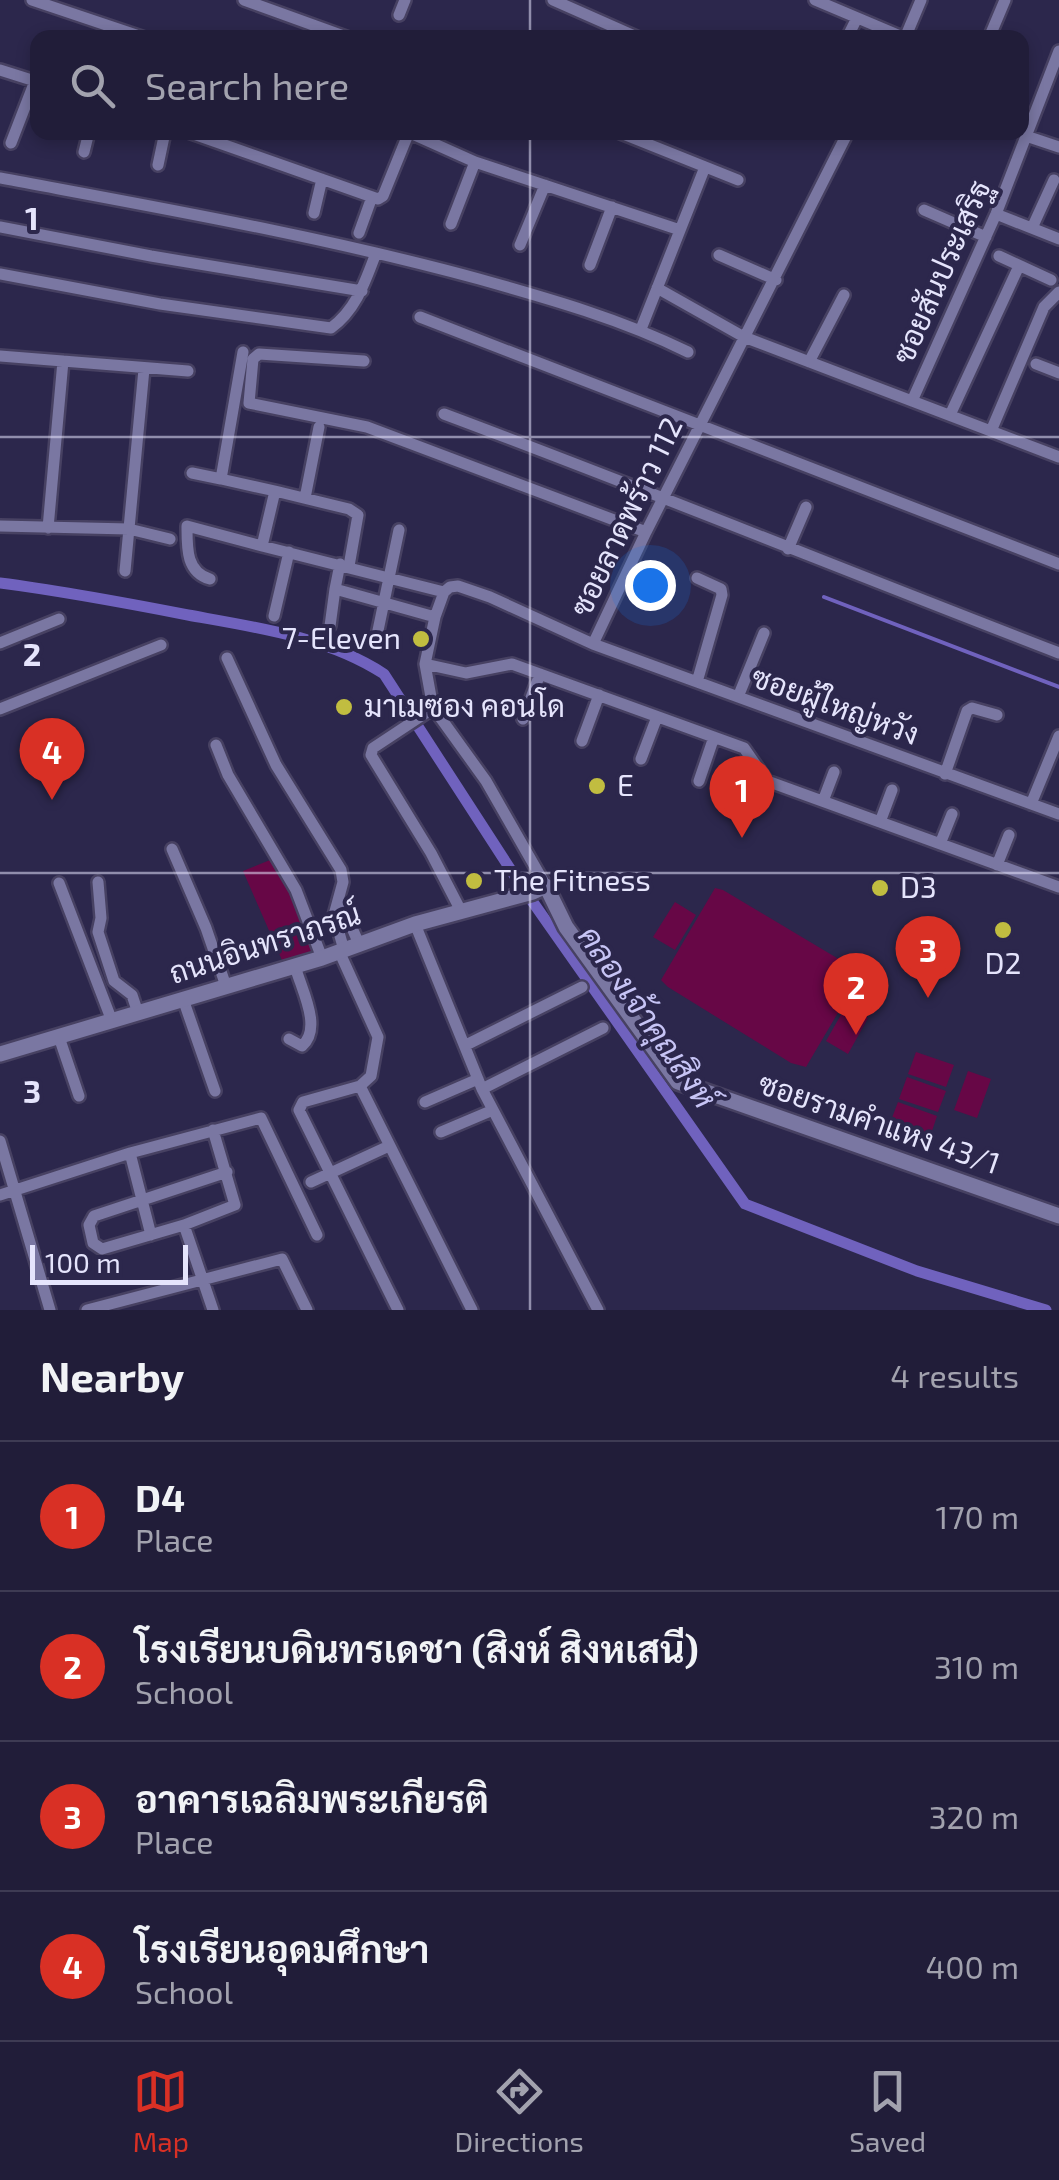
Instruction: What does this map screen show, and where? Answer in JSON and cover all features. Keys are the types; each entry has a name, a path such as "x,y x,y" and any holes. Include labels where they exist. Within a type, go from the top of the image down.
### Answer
{"street":[{"path":"32,0 121,30"},
{"path":"244,0 327,30"},
{"path":"399,15 405,0"},
{"path":"553,0 571,3 623,30"},
{"path":"816,0 886,30"},
{"path":"909,30 922,0"},
{"path":"991,30 1004,0"},
{"path":"852,30 857,18"},
{"name":"ซอยสันประเสริฐ","path":"1029,128 1059,50"},
{"path":"0,70 30,79"},
{"path":"11,143 30,96"},
{"path":"1029,101 1037,105"},
{"path":"1029,137 1059,147"},
{"path":"84,152 87,140"},
{"path":"158,165 163,140"},
{"path":"211,140 372,197 383,196 406,140"},
{"path":"425,140 475,162 680,230"},
{"path":"638,140 738,180"},
{"name":"ซอยลาดพร้าว 112","path":"210,579 198,576 193,569 187,526 444,592 458,586 593,644 845,140"},
{"name":"ซอยสันประเสริฐ","path":"912,401 996,214 1024,140"},
{"path":"451,224 475,162"},
{"path":"641,329 705,167"},
{"path":"0,178 376,253 547,298 641,329 688,352"},
{"path":"314,213 322,179"},
{"path":"1032,228 1054,180"},
{"path":"520,245 544,185"},
{"path":"359,233 372,197"},
{"path":"590,265 612,207"},
{"path":"924,210 986,237"},
{"path":"996,214 1059,239"},
{"path":"0,227 362,291"},
{"path":"0,274 160,304 330,328 348,313 362,291 376,253"},
{"path":"720,255 776,280"},
{"path":"1000,256 1050,280"},
{"path":"950,415 1019,266"},
{"path":"657,288 744,336 1059,456"},
{"path":"991,431 1044,307 1059,292"},
{"path":"808,362 844,295"},
{"path":"420,317 1059,564"},
{"path":"221,479 242,352"},
{"path":"364,361 259,354 253,359 249,403 367,427 646,532"},
{"path":"0,356 188,371"},
{"path":"48,528 63,362"},
{"path":"1036,364 1059,373"},
{"path":"125,571 144,369"},
{"path":"444,414 1059,654"},
{"path":"305,498 319,426"},
{"path":"192,473 349,509 358,515 336,589 330,626"},
{"path":"262,546 274,491"},
{"path":"788,549 806,507"},
{"path":"0,526 129,530 170,539"},
{"path":"376,640 398,530"},
{"path":"274,616 289,552"},
{"path":"697,682 722,594 721,589 698,578"},
{"path":"336,589 436,617"},
{"path":"444,592 424,672 430,711 486,780 540,889"},
{"path":"0,643 59,619"},
{"path":"738,697 764,633"},
{"path":"0,708 161,644"},
{"name":"ซอยผู้ใหญ่หวัง","path":"593,644 1059,814"},
{"path":"227,658 276,765 341,870 343,882 338,905 346,912 347,948 378,1037 371,1076 360,1086 300,1106 398,1310"},
{"path":"425,664 466,673 512,664 744,748 767,781 1058,882"},
{"path":"523,719 540,674"},
{"path":"582,742 599,695"},
{"path":"945,774 967,711 983,709 996,715"},
{"path":"430,711 372,748 371,755 461,911"},
{"path":"641,759 657,717"},
{"path":"1031,804 1059,736"},
{"path":"699,781 714,738"},
{"path":"216,745 228,775 296,890 322,958"},
{"path":"823,801 834,772"},
{"path":"880,822 892,790"},
{"path":"940,844 952,814"},
{"path":"997,864 1009,836"},
{"path":"172,849 226,986"},
{"path":"98,882 98,932 114,980 132,995 138,1013"},
{"path":"59,883 112,1021"},
{"name":"ถนนอินทราภรณ์","path":"0,1054 322,958 415,924 540,889"},
{"name":"ซอยรามคำแหง 43/1","path":"540,889 678,1082 1059,1216"},
{"path":"415,924 480,1084 598,1310"},
{"path":"289,1039 302,1046 310,1039 313,1027 295,966"},
{"path":"466,1045 582,987"},
{"path":"183,999 215,1092"},
{"path":"425,1102 480,1084 603,1028"},
{"path":"58,1037 80,1096"},
{"path":"360,1086 472,1310"},
{"path":"441,1132 493,1110"},
{"path":"0,1195 256,1117 265,1120 317,1235"},
{"path":"212,1130 226,1172 236,1202 234,1208 102,1248 93,1243 88,1226 94,1216 226,1172"},
{"path":"0,1141 50,1310"},
{"path":"311,1182 389,1146"},
{"path":"130,1153 151,1235"},
{"path":"184,1225 213,1310"},
{"path":"87,1310 282,1259 307,1310"}],"shaded area":[{"path":"280,856 322,958 285,967 243,871"},
{"path":"715,888 857,970 859,977 806,1067 791,1063 661,980"},
{"path":"675,902 696,915 675,950 653,937"},
{"path":"846,1006 868,1018 848,1054 826,1041"},
{"path":"916,1052 954,1065 946,1087 908,1074"},
{"path":"968,1071 991,1079 977,1118 954,1110"},
{"path":"907,1077 946,1091 938,1112 899,1099"},
{"path":"898,1102 937,1116 930,1137 890,1123"}],"waterway":[{"name":"คลองเจ้าคุณสิงห์","path":"0,583 290,635 339,651 384,674 518,881 745,1204 917,1271 1046,1310"},
{"path":"824,597 1059,687"}],"place":[{"name":"7-Eleven","path":"421,639"},
{"name":"มาเมซอง คอนโด","path":"344,707"},
{"name":"E","path":"597,786"},
{"name":"โรงเรียนอุดมศึกษา","path":"52,800"},
{"name":"D4","path":"742,838"},
{"name":"The Fitness","path":"474,881"},
{"name":"D3","path":"880,888"},
{"name":"D2","path":"1003,930"},
{"name":"อาคารเฉลิมพระเกียรติ","path":"928,998"},
{"name":"โรงเรียนบดินทรเดชา (สิงห์ สิงหเสนี)","path":"856,1035"}]}
